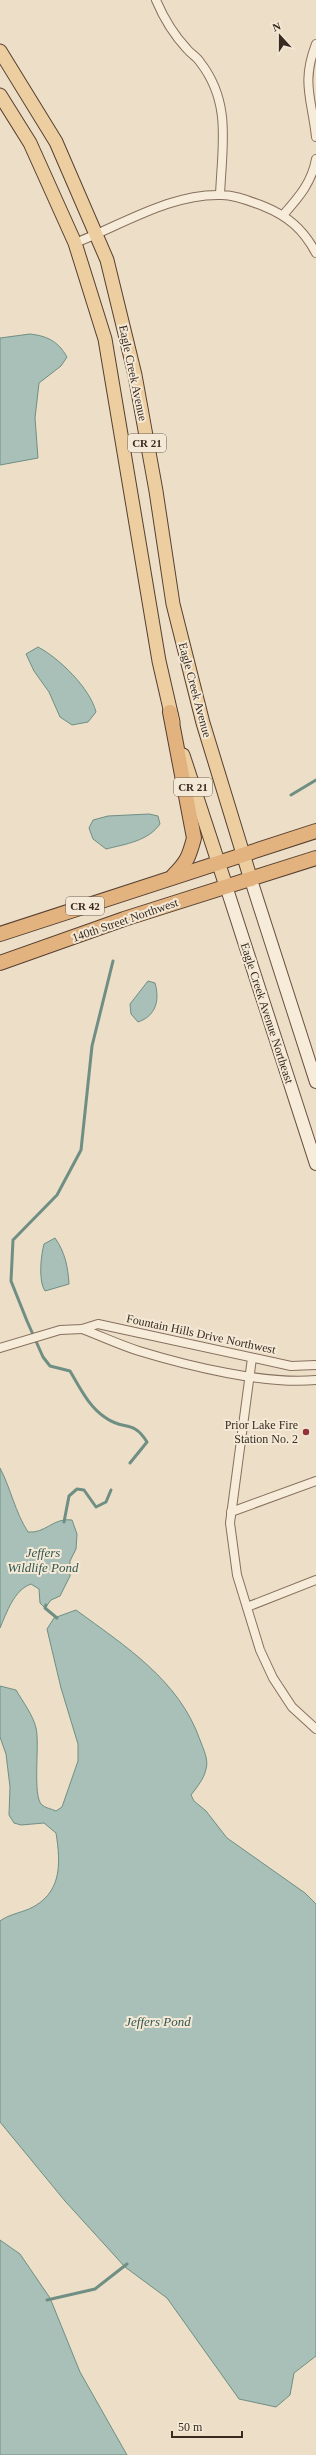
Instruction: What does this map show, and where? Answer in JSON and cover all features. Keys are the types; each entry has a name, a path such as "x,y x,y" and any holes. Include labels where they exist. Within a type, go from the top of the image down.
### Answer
{"highway":[{"path":"170,712 194,838 192,852 185,864 171,877"},
{"name":"CR 42","path":"0,934 171,877 316,831"},
{"name":"CR 42","path":"251,880 316,858"},
{"name":"140th Street Northwest","path":"0,963 124,919 226,886 251,880"}],"main road":[{"name":"Eagle Creek Avenue","path":"0,51 56,142 107,260 135,375 156,491 173,604 203,723 243,854"},
{"name":"Eagle Creek Avenue","path":"0,95 30,143 75,243 105,339 159,661 170,712 218,862"},
{"name":"Eagle Creek Avenue Northeast","path":"243,854 316,1082"},
{"name":"Eagle Creek Avenue Northeast","path":"218,862 316,1164"}],"street":[{"path":"156,0 164,18 175,35 200,61 217,89 224,117 220,195"},
{"path":"316,44 309,66 307,89 316,137"},
{"path":"284,214 300,196 313,174 316,159"},
{"path":"75,243 154,209 201,195 220,195 242,198 284,214 307,239 316,253"},
{"name":"Fountain Hills Drive Northwest","path":"0,1348 60,1330 82,1328 98,1324 291,1366 316,1365"},
{"name":"Fountain Hills Drive Northwest","path":"82,1328 138,1351 251,1376 300,1381 316,1380"},
{"path":"252,1358 251,1376 230,1524 237,1575 260,1650 273,1678 292,1707 316,1728"},
{"path":"231,1512 316,1481"},
{"path":"247,1607 316,1580"}],"water":[{"path":"30,334 42,336 52,340 60,347 67,357 61,366 39,383 35,418 38,458 0,465 0,338"},
{"path":"38,647 64,666 81,684 87,693 96,712 88,722 72,725 60,717 49,692 34,671 26,654"},
{"path":"149,814 158,816 160,824 155,830 136,841 106,849 93,839 89,828 93,820 108,816"},
{"path":"148,981 155,983 157,1001 153,1012 138,1022 131,1014 130,1004"},
{"path":"55,1238 65,1260 69,1284 45,1291 41,1281 41,1261 43,1249 44,1244"},
{"name":"Jeffers Wildlife Pond","path":"0,1468 20,1517 28,1532 40,1531 60,1521 72,1520 77,1534 76,1549 70,1561 70,1576 60,1596 51,1600 45,1608 40,1603 39,1589 31,1584 25,1587 12,1602 0,1628"},
{"name":"Jeffers Pond","path":"76,1610 131,1651 164,1682 179,1699 191,1719 204,1750 207,1762 204,1776 191,1795 194,1801 206,1811 227,1838 305,1893 316,1904 316,2356 294,2373 290,2395 276,2407 239,2399 167,2298 125,2267 65,2201 0,2122 0,1921 29,1909 40,1903 48,1895 57,1877 59,1856 56,1833 44,1823 21,1825 14,1823 9,1815 10,1787 6,1754 0,1737 0,1686 16,1690 33,1718 37,1735 37,1792 39,1800 43,1806 56,1811 62,1807 78,1761 78,1744 61,1688 47,1629 54,1618"},
{"path":"0,2240 20,2254 50,2298 80,2372 127,2455 0,2455"}],"waterway":[{"path":"291,795 316,780"},
{"path":"113,961 92,1046 81,1150 57,1195 13,1240 11,1281 43,1357 50,1366 70,1371 85,1397 100,1414 112,1422 137,1430 147,1442 130,1463"},
{"path":"64,1522 69,1496 77,1489 84,1490 96,1507 106,1502 111,1490"},
{"path":"46,1605 45,1608 57,1618"},
{"path":"47,2300 95,2289 127,2264"}],"place":[{"name":"Prior Lake Fire Station No. 2","path":"306,1432"}]}
